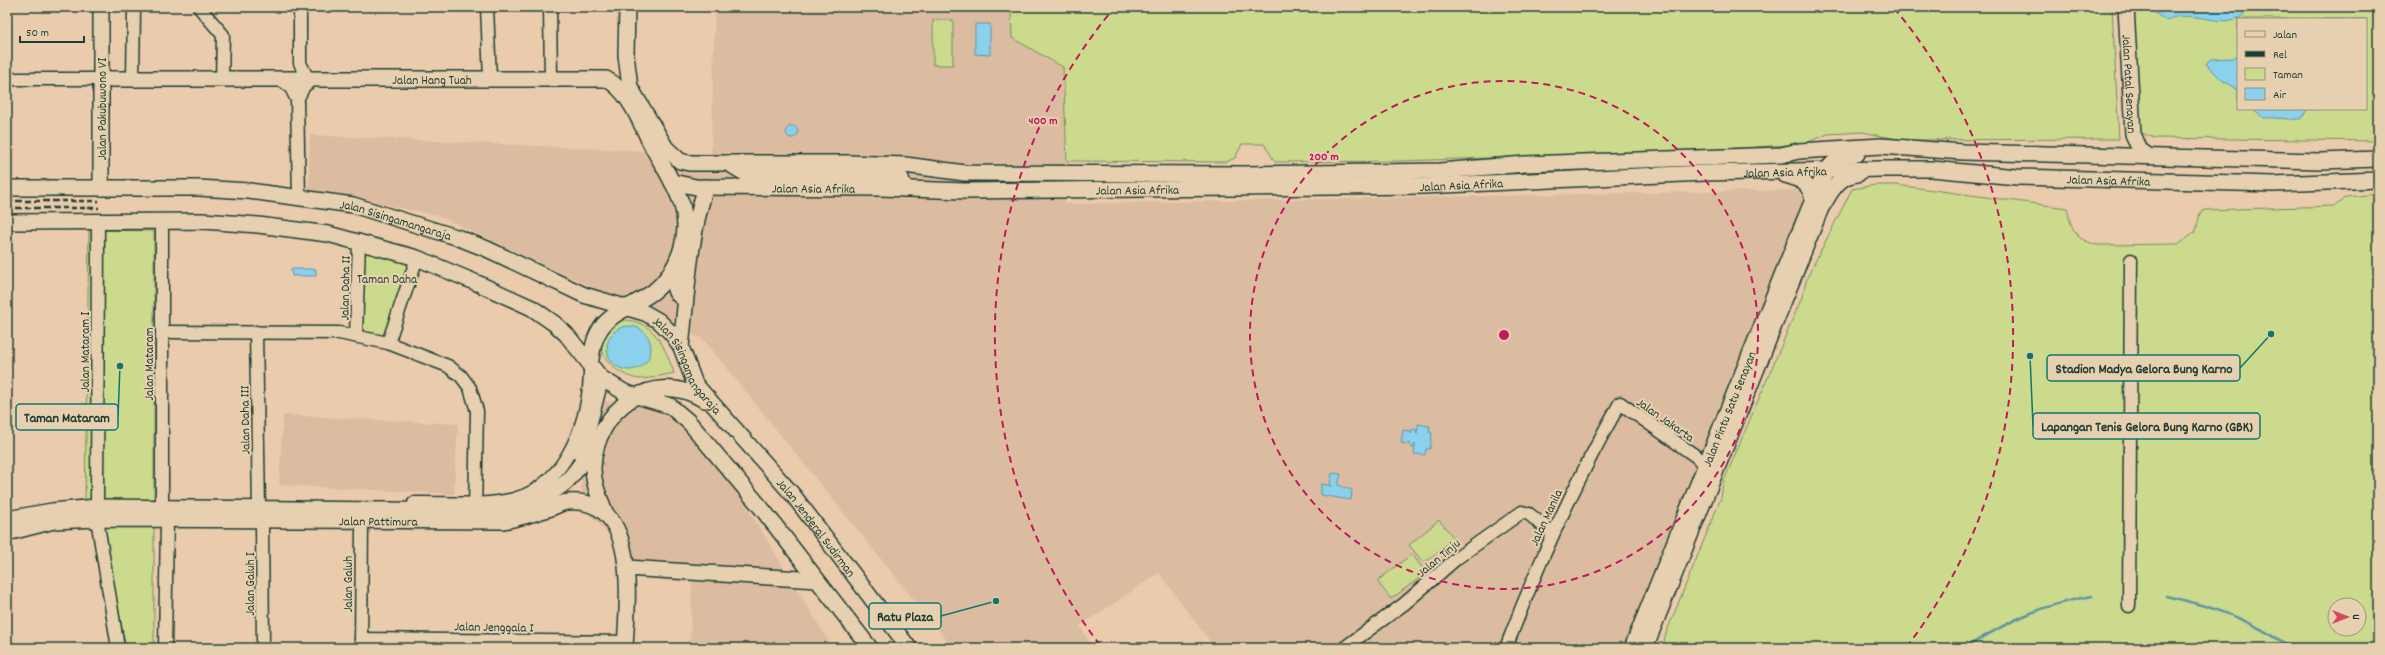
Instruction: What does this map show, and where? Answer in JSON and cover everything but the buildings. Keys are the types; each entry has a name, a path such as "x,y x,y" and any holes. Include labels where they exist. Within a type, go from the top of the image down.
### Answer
{"main road":[{"name":"Jalan Pakubuwono VI","path":"101,7 101,188"},
{"name":"Jalan Asia Afrika","path":"627,7 626,55 630,87 666,148 680,161 711,163 905,165 965,173 1424,186 1705,173 1774,172 1831,168 1932,169 1982,174 2273,184 2378,180"},
{"name":"Jalan Patal Senayan","path":"2117,155 2126,141 2119,7"},
{"name":"Jalan Patal Senayan","path":"2126,7 2134,134 2137,146 2148,156"},
{"path":"626,55 617,70 606,79 612,82 626,97 672,182 682,205 683,228 674,290 678,296 685,299"},
{"name":"Jalan Hang Tuah","path":"100,79 606,79"},
{"name":"Jalan Asia Afrika","path":"706,187 904,189 965,192 1261,181 1440,171 1525,164 1780,155 1799,151 1894,146 1924,150 1963,152 2320,161 2378,159"},
{"path":"1780,155 1821,158 1831,168 1846,155 1924,150"},
{"path":"1963,152 1939,159 1938,165 1982,174"},
{"path":"1705,157 1711,165 1705,173"},
{"path":"728,163 748,175 897,176 901,178 904,189"},
{"name":"Jalan Pintu Satu Senayan","path":"1632,648 1818,203 1831,168"},
{"path":"1774,172 1802,181 1812,191 1818,203 1845,177 1855,174 1952,177 1982,174"},
{"path":"672,182 706,187 700,206 685,299 681,347"},
{"name":"Jalan Sisingamangaraja","path":"7,188 198,188 299,196 353,205 428,227 487,249 584,295 630,307 659,321 672,334 681,347 695,384 718,410"},
{"path":"682,205 691,202 700,206"},
{"name":"Jalan Sisingamangaraja","path":"7,222 162,221 258,224 328,234 359,241 417,258 478,282 540,313 566,334 601,378 620,391 639,395 662,388 683,389 718,410"},
{"path":"590,366 595,339 601,328 661,285 679,259"},
{"path":"578,466 601,378"},
{"path":"626,645 627,568 619,534 606,514 593,475 599,436 620,406 639,395 670,406 689,422 870,648"},
{"name":"Jalan Jenderal Sudirman","path":"718,410 793,495 909,648"},
{"name":"Jalan Pattimura","path":"7,519 52,511 164,509 260,510 513,506 535,498 565,482 599,436"},
{"name":"Jalan Pintu Satu Senayan","path":"1645,648 1711,459"},
{"name":"Jalan Pattimura","path":"260,510 362,521 504,521 525,517 566,502 588,504 606,514"},
{"name":"Jalan Pattimura","path":"7,533 97,510"},
{"path":"627,568 817,580"}],"street":[{"path":"133,79 134,7"},
{"path":"199,7 223,35 225,40 222,80"},
{"path":"487,7 490,80"},
{"path":"550,7 551,79"},
{"path":"297,100 304,86 311,79 300,62 300,8"},
{"path":"7,79 100,79"},
{"path":"281,80 290,86 297,100 299,196"},
{"name":"Jalan Mataram I","path":"98,221 97,510 118,648"},
{"name":"Jalan Mataram","path":"162,221 165,648"},
{"name":"Jalan Daha II","path":"356,336 359,241"},
{"path":"388,343 417,258"},
{"path":"2129,606 2131,260"},
{"path":"162,332 326,332 356,336 388,343 448,366 461,376 470,388 477,411 475,507"},
{"name":"Jalan Daha III","path":"256,332 260,510"},
{"name":"Jalan Pattimura","path":"475,507 523,496 537,489 564,462 575,441 585,410 590,387 590,366"},
{"name":"Jalan Jakarta","path":"1620,403 1711,459"},
{"name":"Jalan Manila","path":"1506,648 1552,533 1620,403"},
{"name":"Jalan Pattimura","path":"7,513 97,510"},
{"name":"Jalan Galuh I","path":"260,510 263,648"},
{"name":"Jalan Tinju","path":"1344,648 1404,604 1457,558 1522,512 1529,514 1552,533"},
{"name":"Jalan Galuh","path":"361,644 362,521"},
{"name":"Jalan Jenggala I","path":"361,644 626,645"}],"shaded area":[{"path":"715,7 1011,7 1012,38 1063,67 1067,161 1064,204 1797,190 1802,197 1804,209 1628,648 1215,648 1159,573 1080,626 1091,646 1089,648 953,648 703,339 437,215 309,190 310,135 711,154"},
{"path":"585,400 650,404 696,424 833,648 690,648 692,582 619,577 614,540 581,506"},
{"path":"283,415 458,424 454,494 279,485"}],"green space":[{"path":"1011,7 2112,7 2119,139 1902,140 1862,132 1828,134 1803,144 1707,150 1403,161 1275,162 1264,144 1242,144 1235,158 1226,162 1067,161 1063,67 1012,38"},
{"path":"2130,7 2378,7 2378,141 2155,138 2136,131"},
{"path":"933,20 953,20 953,65 933,65"},
{"path":"1875,185 1896,185 2067,208 2075,233 2084,240 2098,245 2178,244 2196,231 2200,213 2205,210 2335,206 2346,197 2378,194 2378,648 1663,648 1665,636 1721,498 1723,483 1802,297 1807,278 1852,189"},
{"path":"89,230 154,231 154,502 85,501"},
{"name":"Taman Daha","path":"362,244 422,260 393,343 359,333"},
{"path":"621,320 642,324 650,329 667,354 674,373 639,379 626,375 612,366 602,352 601,344 603,336 608,328"},
{"path":"1439,520 1454,538 1424,563 1409,545"},
{"path":"102,525 154,526 154,648 126,648"},
{"path":"1412,554 1426,573 1391,599 1377,581"},
{"path":"368,643 420,645 419,648 368,648"}],"water":[{"path":"2147,7 2252,7 2243,15 2225,21 2187,16 2165,20"},
{"path":"975,24 990,24 990,55 975,54"},
{"path":"2237,56 2237,89 2223,81 2206,64 2210,59"},
{"path":"2253,110 2306,110 2302,119 2263,118"},
{"path":"794,126 797,127 797,137 790,138 787,137 786,130 787,127"},
{"path":"291,269 316,269 316,276 292,276"},
{"path":"629,326 641,330 647,336 651,348 647,360 641,366 629,370 617,366 611,360 607,348 611,336 617,330"},
{"path":"1418,424 1430,426 1429,432 1432,433 1430,449 1426,449 1425,455 1414,454 1415,444 1413,448 1410,447 1410,442 1409,444 1401,443 1403,430 1411,431 1411,434 1412,429 1416,430 1417,433"},
{"path":"1332,473 1341,474 1338,485 1352,490 1351,500 1321,495 1321,484 1332,486 1330,485"}],"waterway":[{"path":"1965,648 2026,615 2056,604 2092,596"},
{"path":"2166,596 2232,615 2261,629 2292,648"}],"railway":[{"path":"7,201 99,201"},
{"path":"7,208 99,208"}],"place":[{"name":"Stadion Madya Gelora Bung Karno","path":"2271,334"},
{"name":"Lapangan Tenis Gelora Bung Karno (GBK)","path":"2030,356"},
{"name":"Taman Mataram","path":"120,366"},
{"name":"Ratu Plaza","path":"996,601"}]}
